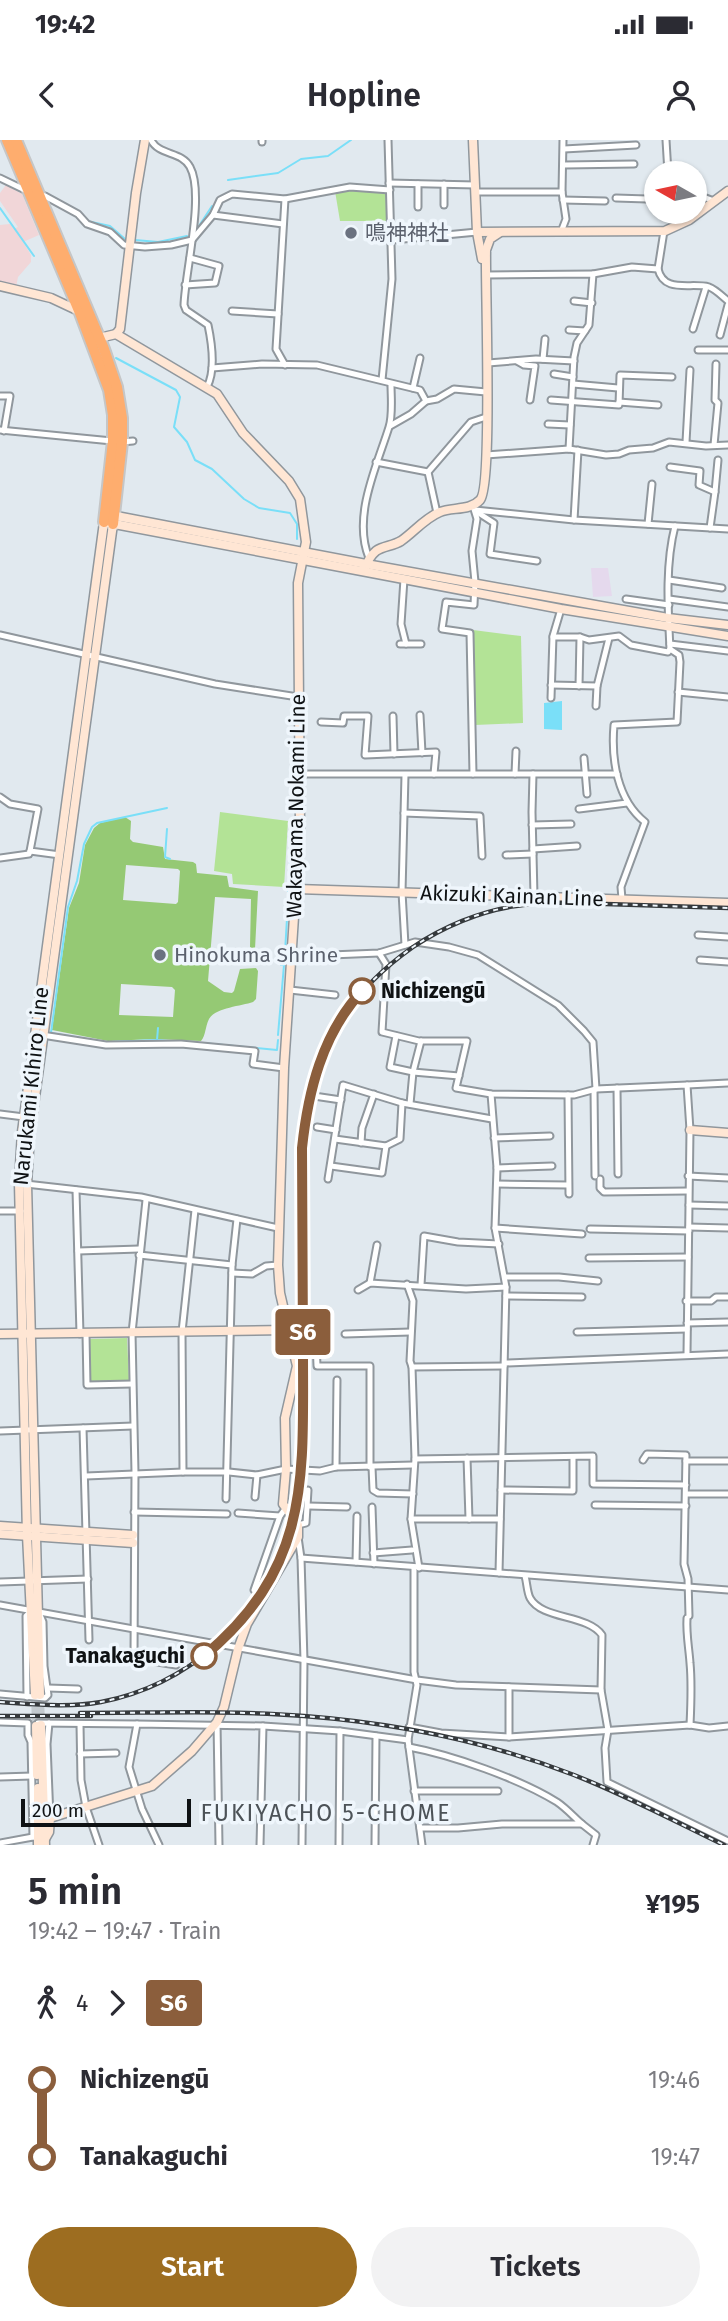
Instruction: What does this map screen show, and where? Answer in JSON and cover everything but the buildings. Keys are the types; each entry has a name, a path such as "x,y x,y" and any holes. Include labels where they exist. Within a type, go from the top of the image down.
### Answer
{"highway":[{"path":"7,140 34,193"},
{"path":"16,140 34,193 117,387 123,441 109,519"}],"main road":[{"path":"95,339 116,334 120,328 145,140"},
{"path":"474,140 477,232 485,275"},
{"path":"477,232 664,231 689,220 728,191"},
{"path":"366,565 376,551 401,540 438,513 474,508 482,499 488,363 485,275 487,243 499,233"},
{"path":"0,286 51,298 84,312"},
{"name":"Wakayama Nokami Line","path":"116,334 217,394 243,433 300,499 306,542 298,596 297,889 284,1068 278,1228 278,1265 287,1330 297,1367 285,1418 286,1469 282,1513"},
{"path":"109,519 475,587 728,625"},
{"name":"Narukami Kihiro Line","path":"34,1696 35,1612 22,1211 24,1117 39,1034 109,519"},
{"path":"366,565 404,579 475,587 561,608 728,636"},
{"name":"Narukami Kihiro Line","path":"23,1183 60,855 90,656"},
{"name":"Akizuki Kainan Line","path":"297,889 728,902"},
{"path":"690,1130 728,1133"},
{"path":"0,1334 287,1330"},
{"path":"40,1841 49,1832 50,1818 152,1786 192,1751 216,1724 224,1707 238,1649 252,1614 298,1538 298,1525 282,1513"},
{"path":"0,1526 31,1532 133,1539"},
{"path":"0,1534 31,1532"},
{"path":"38,1724 40,1841"}],"street":[{"path":"151,140 157,148 181,157 192,169 196,189 184,304 186,310 208,325 212,368 207,387"},
{"path":"382,380 390,318 393,240 388,140"},
{"path":"561,232 566,219 562,192 563,140"},
{"path":"666,140 667,161"},
{"path":"564,149 636,145"},
{"path":"564,165 634,164"},
{"path":"0,178 48,197 78,214 87,224 110,232 124,245 159,247 192,240 213,215 220,200 232,194 285,199 350,187 418,184 562,192"},
{"path":"418,184 418,207"},
{"path":"444,184 444,205"},
{"path":"616,198 644,199"},
{"path":"707,198 714,201"},
{"path":"285,199 276,349 285,365"},
{"path":"563,200 605,201"},
{"path":"213,215 283,224"},
{"path":"664,231 660,275 677,286 706,287 727,301"},
{"path":"393,240 477,232"},
{"path":"185,285 215,284 219,266 190,258"},
{"path":"485,275 593,274 632,267 659,269"},
{"path":"569,449 574,361 577,343 589,325 593,274"},
{"path":"694,328 706,287"},
{"path":"720,335 728,290"},
{"path":"574,301 592,303"},
{"path":"232,311 278,314"},
{"path":"569,330 585,331"},
{"path":"543,359 545,339"},
{"path":"698,350 728,350"},
{"path":"413,388 420,358"},
{"path":"488,363 543,359 574,361"},
{"path":"517,361 535,366 530,400"},
{"path":"715,445 718,402 715,400 716,364"},
{"path":"212,368 317,365 420,390 426,401"},
{"path":"686,442 690,370"},
{"path":"554,374 573,377"},
{"path":"619,402 620,375 673,377"},
{"path":"366,565 366,498 390,426 391,384"},
{"path":"573,384 618,388"},
{"path":"390,426 411,414 426,401 437,399 454,390 486,392"},
{"path":"0,396 10,396 2,430 123,441"},
{"path":"551,400 658,405"},
{"path":"428,472 471,422 486,417"},
{"path":"548,424 570,425"},
{"path":"486,455 569,449 606,455 653,448 669,442 728,445"},
{"path":"574,520 578,450"},
{"path":"710,528 718,460"},
{"path":"376,462 428,472"},
{"path":"670,467 700,471 699,485 715,492"},
{"path":"428,472 438,513"},
{"path":"648,524 652,484"},
{"path":"474,508 574,520 728,529"},
{"path":"474,508 483,518 494,523 490,554 537,561"},
{"path":"473,774 470,634 442,629 446,602 474,605 472,551 477,519 474,508"},
{"path":"552,637 580,637 589,640 618,636 631,645 668,652 670,546 676,526"},
{"path":"404,579 401,624 403,644 421,644"},
{"path":"669,580 722,587"},
{"path":"626,599 728,607"},
{"path":"551,698 552,637 561,608"},
{"path":"0,635 215,684 298,697"},
{"path":"579,686 580,637"},
{"path":"596,706 597,686 609,638"},
{"path":"670,647 728,651"},
{"path":"622,899 621,887 645,822 627,803 617,774 611,752 614,725 677,722 679,655 670,647"},
{"path":"551,685 597,686"},
{"path":"678,692 728,697"},
{"path":"420,715 422,753"},
{"path":"321,722 344,723 344,716 368,716 365,755 436,752 434,775"},
{"path":"393,716 394,754"},
{"path":"515,774 516,751"},
{"path":"584,758 587,794"},
{"path":"299,774 617,774"},
{"path":"405,775 402,892 405,945"},
{"path":"533,775 534,896"},
{"path":"602,775 602,783"},
{"path":"0,797 10,804 38,809 29,854 0,858"},
{"path":"579,809 627,803"},
{"path":"404,813 480,816 482,856"},
{"path":"532,825 571,824"},
{"path":"506,855 577,846"},
{"path":"30,851 60,855"},
{"path":"698,935 728,937"},
{"path":"283,957 379,953 415,942 478,955 558,1005 593,1042 600,1188 604,1192 688,1191"},
{"path":"379,953 386,964 382,1032 421,1041 467,1041 456,1088 491,1094 568,1095 595,1089 728,1083"},
{"path":"700,960 728,962"},
{"path":"290,990 335,995"},
{"path":"39,1034 106,1045 181,1044 255,1051 253,1064 284,1068"},
{"path":"397,1036 390,1067 412,1072 459,1076"},
{"path":"410,1104 412,1072 421,1041"},
{"path":"328,1180 343,1085 402,1103 492,1119"},
{"path":"687,1085 690,1130 687,1354"},
{"path":"617,1088 618,1174"},
{"path":"361,1143 362,1128 374,1094"},
{"path":"491,1094 498,1184 495,1228 506,1287 499,1573"},
{"path":"568,1095 569,1194"},
{"path":"314,1096 341,1100"},
{"path":"335,1139 386,1146 400,1139 402,1103"},
{"path":"0,1114 24,1117"},
{"path":"317,1127 336,1130"},
{"path":"494,1138 550,1136"},
{"path":"331,1166 382,1173 386,1146"},
{"path":"497,1168 552,1166"},
{"path":"688,1176 728,1178"},
{"path":"23,1183 141,1197 278,1228"},
{"path":"498,1184 568,1185"},
{"path":"76,1190 87,1385 132,1384"},
{"path":"134,1657 135,1474 132,1332 146,1200"},
{"path":"689,1205 728,1206"},
{"path":"183,1472 182,1332 195,1210"},
{"path":"0,1211 22,1211"},
{"path":"226,1499 229,1472 232,1265 237,1219"},
{"path":"495,1228 582,1234"},
{"path":"590,1229 728,1228"},
{"path":"421,1285 424,1236 458,1242 499,1244"},
{"path":"370,1283 377,1245"},
{"path":"78,1251 139,1252 232,1265"},
{"path":"589,1258 688,1257"},
{"path":"232,1273 252,1274 266,1266 278,1265"},
{"path":"505,1276 598,1281"},
{"path":"358,1290 370,1283 466,1289 506,1287"},
{"path":"407,1284 412,1301 410,1361 414,1462 411,1519 417,1568 416,1680 408,1744 422,1845"},
{"path":"506,1296 582,1297"},
{"path":"686,1301 711,1301 716,1297 728,1297"},
{"path":"577,1332 728,1322"},
{"path":"345,1334 410,1332"},
{"path":"316,1342 317,1366 370,1366 373,1490 378,1493 413,1494"},
{"path":"412,1367 728,1354"},
{"path":"336,1467 337,1380"},
{"path":"0,1430 132,1426"},
{"path":"83,1428 89,1640"},
{"path":"643,1460 647,1454 686,1455 684,1564 689,1587 686,1643 690,1658 692,1691 690,1725"},
{"path":"86,1476 183,1472 257,1475 286,1469 320,1471 336,1467 371,1467 467,1458 593,1456 593,1485 686,1485"},
{"path":"501,1490 573,1491 573,1457"},
{"path":"467,1458 469,1519"},
{"path":"686,1461 728,1461"},
{"path":"255,1497 257,1475"},
{"path":"298,1525 306,1523 307,1490"},
{"path":"686,1494 728,1494"},
{"path":"595,1505 686,1506"},
{"path":"307,1506 347,1507"},
{"path":"372,1507 374,1564"},
{"path":"134,1512 227,1514"},
{"path":"238,1513 282,1513 254,1590"},
{"path":"356,1562 357,1516"},
{"path":"411,1519 500,1519"},
{"path":"298,1538 302,1558 304,1661 302,1845"},
{"path":"373,1553 412,1550"},
{"path":"302,1558 728,1590"},
{"path":"526,1576 529,1596 537,1607 584,1623 600,1631 602,1635 601,1690 608,1730 605,1748 607,1782 728,1841"},
{"path":"0,1582 88,1579"},
{"path":"0,1605 416,1680 456,1685 601,1690"},
{"path":"0,1694 45,1698 48,1695 43,1622 35,1612"},
{"path":"34,1696 26,1616 35,1612"},
{"path":"114,1656 176,1665"},
{"path":"509,1687 509,1737"},
{"path":"48,1688 78,1689"},
{"path":"0,1723 216,1724 340,1731 376,1737 408,1744 531,1789 559,1803 596,1835 593,1845"},
{"path":"0,1843 40,1841 32,1776 38,1724"},
{"path":"38,1724 47,1744 50,1818"},
{"path":"80,1724 81,1780 86,1807 99,1845"},
{"path":"137,1724 130,1767 136,1793 159,1845"},
{"path":"216,1724 219,1845"},
{"path":"410,1727 442,1733 509,1737 690,1725 709,1728 728,1726"},
{"path":"260,1845 263,1726"},
{"path":"339,1845 340,1731"},
{"path":"375,1845 376,1737"},
{"path":"80,1754 116,1753"},
{"path":"0,1777 32,1776"},
{"path":"414,1791 498,1791"},
{"path":"420,1828 582,1824"}],"shaded area":[{"path":"6,185 22,194 39,235 23,242 31,255 31,262 18,277 16,287 0,284 0,225 10,224 14,229 18,227 0,201 0,193"},
{"path":"591,568 608,568 612,596 593,597"}],"green space":[{"path":"352,187 389,190 391,221 340,221 335,191"},
{"path":"473,630 521,636 523,723 475,725"},
{"path":"220,812 288,821 284,887 233,884 232,874 214,871"},
{"name":"Hinokuma Shrine","path":"125,817 131,821 130,839 133,842 163,847 165,859 193,862 196,864 197,873 227,876 229,887 258,891 255,949 250,947 251,899 215,897 208,981 224,992 232,993 240,969 256,968 256,999 212,1015 201,1041 108,1041 52,1030 69,908 79,883 85,845 94,828 100,823","holes":["126,865 178,869 178,902 123,900","121,984 172,987 175,990 173,1017 119,1015"]},
{"path":"127,1338 129,1380 90,1383 88,1341"}],"water":[{"path":"562,701 562,730 544,729 544,703"}],"waterway":[{"path":"228,180 278,173 301,159 328,156 351,140"},
{"path":"197,229 212,206"},
{"path":"0,208 34,256"},
{"path":"87,221 110,226 125,239"},
{"path":"135,240 158,242 187,236"},
{"path":"116,358 176,390 180,397 174,427 187,442 195,460 212,469 244,499 259,508 290,513 297,524 297,539"},
{"path":"99,1041 51,1033 68,907 77,881 84,844 92,827 97,823 167,808"},
{"path":"167,829 165,857 170,859"},
{"path":"288,891 292,837"},
{"path":"278,1035 284,965 281,965 282,951 285,952 288,902"},
{"path":"158,1028 157,1040 179,1042"},
{"path":"111,1042 157,1040"},
{"path":"202,1043 277,1050 278,1040"}],"tunnel":[{"path":"35,1695 36,1726"},
{"path":"40,1695 41,1725"}],"railway":[{"path":"0,1702 89,1704 132,1694 162,1681 217,1645 240,1622 260,1596 276,1568 295,1512 304,1433 302,1148 313,1086 322,1059 333,1034 365,988 413,947 462,921 502,908 561,903 728,908"},
{"path":"80,1713 276,1714 407,1729 542,1763 631,1800 724,1845"},
{"path":"0,1716 91,1716"}],"train":[{"name":"S6","path":"204,1656 237,1625 267,1585 288,1540 298,1500 304,1433 302,1148 306,1109 330,1038 341,1017 362,991"}],"place":[{"name":"鳴神神社","path":"351,233"},
{"name":"Hinokuma Shrine","path":"160,955"},
{"name":"Nichizengū","path":"362,991"},
{"name":"Tanakaguchi","path":"204,1656"}],"district":[{"name":"FUKIYACHO 5-CHOME","path":"326,1813"}]}
